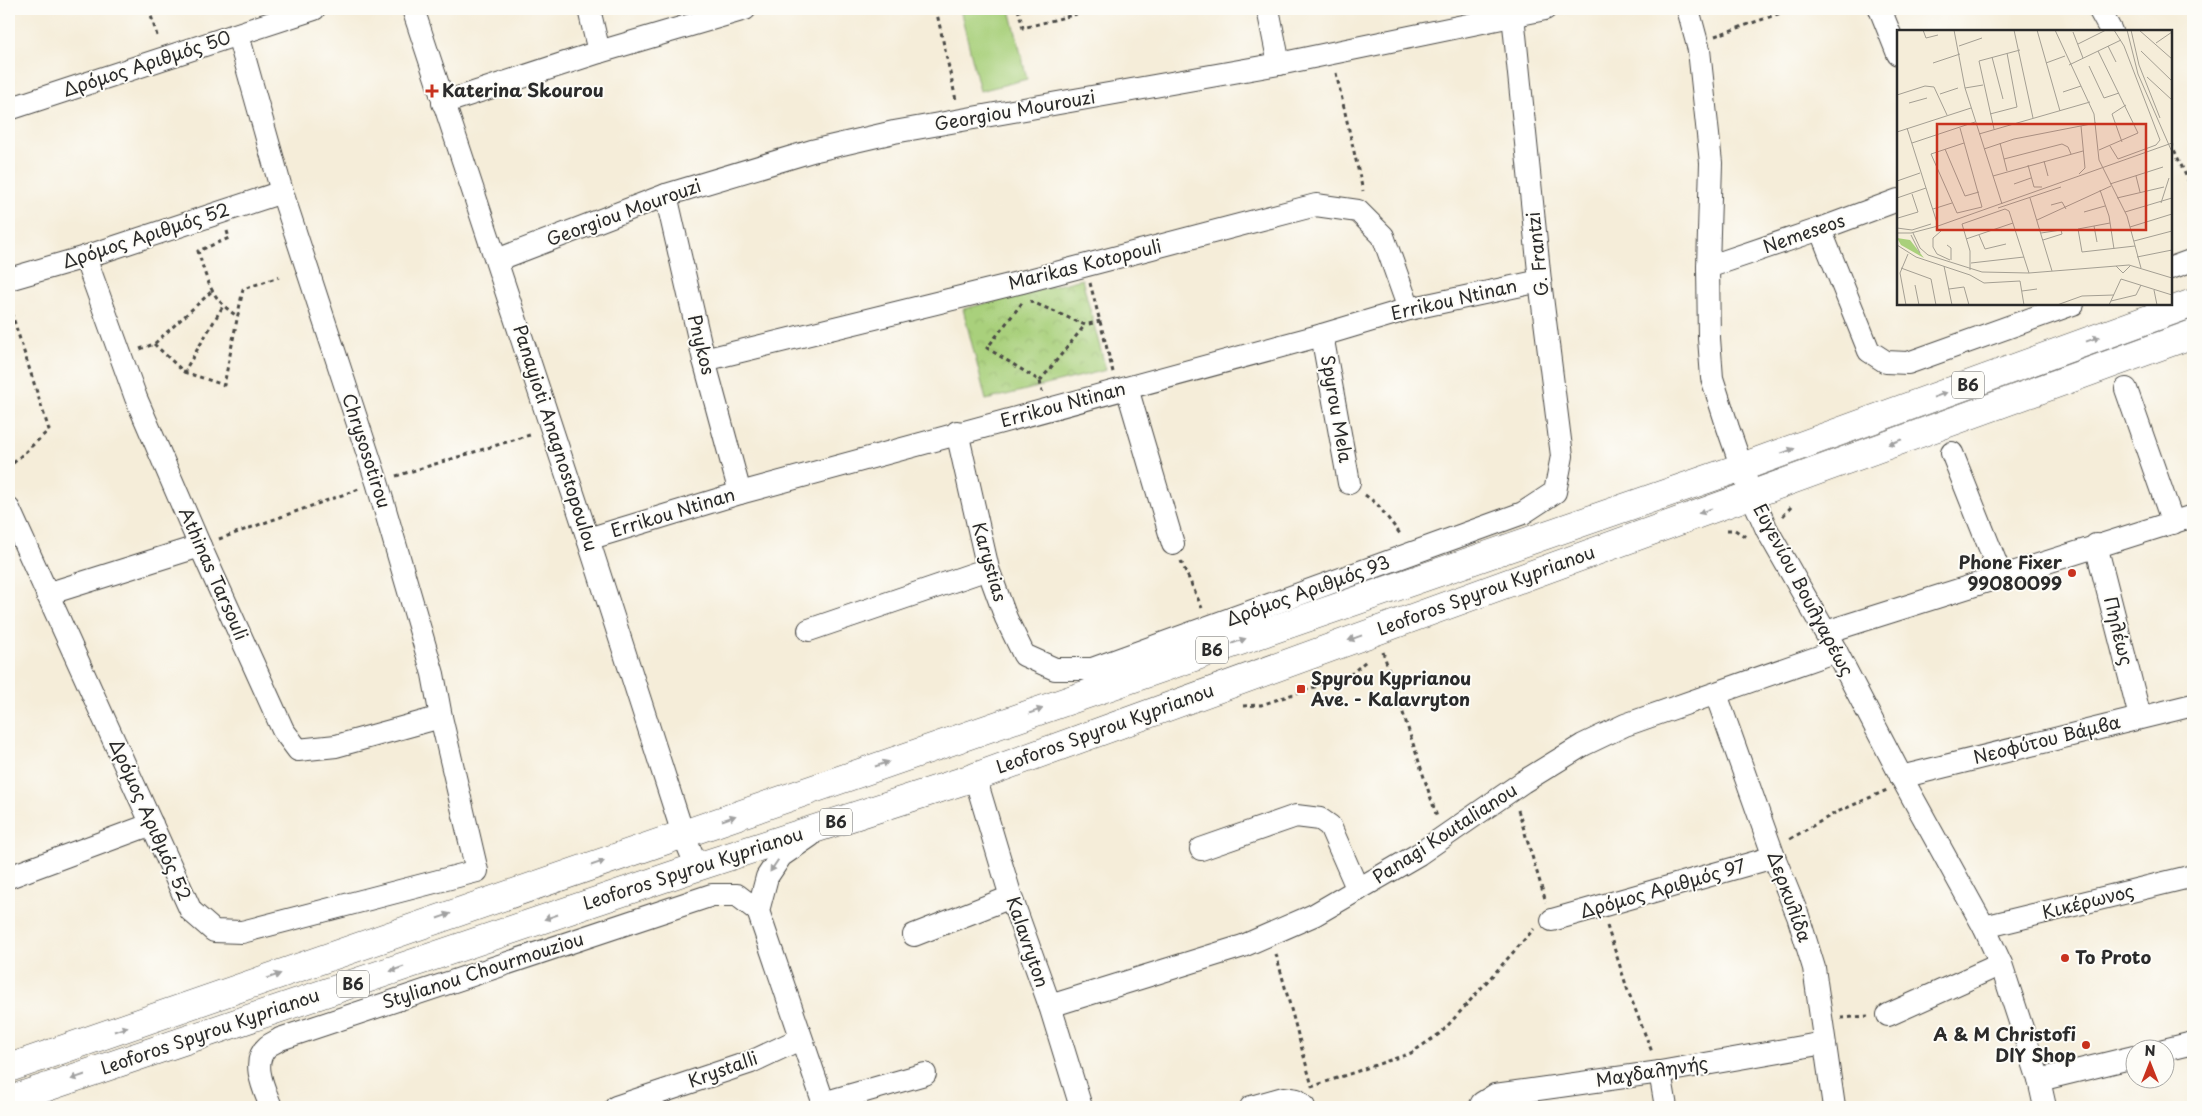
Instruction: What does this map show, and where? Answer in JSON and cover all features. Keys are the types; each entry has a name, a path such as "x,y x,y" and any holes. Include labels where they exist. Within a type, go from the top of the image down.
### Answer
{"main road":[{"name":"Leoforos Spyrou Kyprianou","path":"10,1065 1742,467 2193,302"},
{"name":"Leoforos Spyrou Kyprianou","path":"9,1100 697,867 975,777 2193,334"}],"street":[{"name":"Δρόμος Αριθμός 50","path":"9,109 314,9"},
{"name":"Panayioti Anagnostopoulou","path":"413,9 588,539 682,834 697,867"},
{"path":"589,9 599,52"},
{"path":"444,103 599,52 745,9"},
{"path":"1268,9 1279,64"},
{"name":"Georgiou Mourouzi","path":"497,260 666,195 812,152 894,132 1279,64 1545,9"},
{"name":"Ευγενίου Βουλγαρέως","path":"1688,9 1697,42 1711,163 1708,267 1709,338 1712,378 1751,494 1767,530 1831,642 1984,927 2001,964 2039,1080 2045,1107"},
{"path":"1880,9 1897,52"},
{"path":"2100,9 2110,30"},
{"name":"G. Frantzi","path":"1513,15 1540,281 1562,456 1554,492"},
{"name":"Chrysosotirou","path":"238,35 282,192 377,482 433,674 441,717 477,871"},
{"name":"Δρόμος Αριθμός 52","path":"9,279 85,257 282,192"},
{"name":"Pnykos","path":"666,195 704,360 740,493"},
{"name":"Nemeseos","path":"1708,267 1897,200"},
{"name":"Marikas Kotopouli","path":"704,360 1086,266 1316,205 1358,211"},
{"path":"1358,211 1383,236 1408,308"},
{"path":"1820,229 1869,351 1886,362 1908,363 2070,305"},
{"name":"Athinas Tarsouli","path":"85,257 136,398 283,730 298,750 336,746 441,717"},
{"path":"2172,268 2193,260"},
{"name":"Errikou Ntinan","path":"588,539 740,493 957,432 1322,335 1408,308 1540,281"},
{"name":"Spyrou Mela","path":"1322,335 1349,483"},
{"path":"1123,389 1174,544"},
{"path":"2126,389 2183,519"},
{"name":"Karystias","path":"957,432 988,569 1006,618 1024,655 1055,669"},
{"path":"1952,453 2001,576"},
{"name":"Δρόμος Αριθμός 93","path":"1055,669 1092,669 1523,513 1554,492"},
{"name":"Δρόμος Αριθμός 52","path":"9,509 191,911 214,931 242,932 477,871"},
{"name":"Panagi Koutalianou","path":"1050,1006 1243,946 1314,915 1444,836 1511,790 1583,745 1625,725 1716,694 1831,642 2001,576 2183,519"},
{"path":"47,594 200,546"},
{"name":"Πηλέως","path":"2096,546 2140,717"},
{"path":"809,630 988,569"},
{"name":"Δερκυλίδα","path":"1716,694 1773,853 1798,916 1814,968 1834,1107"},
{"name":"Νεοφύτου Βάμβα","path":"1903,779 2193,705"},
{"name":"Kalavryton","path":"975,777 1011,897 1050,1006 1081,1107"},
{"path":"1201,849 1296,816 1320,819 1330,826 1358,890"},
{"path":"9,877 152,824"},
{"path":"825,825 781,856 767,877 758,912 824,1105 925,1074"},
{"name":"Δρόμος Αριθμός 97","path":"1552,920 1773,853"},
{"name":"Κικέρωνος","path":"1984,927 2193,876"},
{"name":"Stylianou Chourmouziou","path":"271,1107 260,1079 259,1060 265,1048 280,1039 712,895 737,895 758,912"},
{"path":"914,935 1011,897"},
{"path":"1888,1015 2001,964"},
{"name":"Krystalli","path":"616,1107 751,1062 800,1039"},
{"name":"Μαγδαληνής","path":"1481,1105 1495,1095 1660,1072 1824,1043"},
{"path":"2174,1048 2193,1043"},
{"path":"2039,1080 2124,1059"},
{"path":"1660,1072 1666,1107"},
{"path":"1251,1107 1283,1098 1304,1098"}],"path":[{"path":"149,9 164,58"},
{"path":"936,9 960,120"},
{"path":"1018,9 1023,28 1096,9"},
{"path":"1697,42 1792,9"},
{"path":"1332,53 1364,191 1358,211"},
{"path":"2172,145 2193,191"},
{"path":"225,225 229,238 198,251 211,292 222,306 237,316"},
{"path":"1086,266 1100,321 1123,389"},
{"path":"154,344 184,372 224,386 243,289 279,277"},
{"path":"138,349 154,344 211,292"},
{"path":"1085,325 1025,299 987,348 1040,381 1085,325 1100,321"},
{"path":"9,305 49,430 9,467"},
{"path":"184,372 222,306"},
{"path":"1349,483 1377,504 1414,552"},
{"path":"1782,524 1784,515 1790,506 1797,504"},
{"path":"1723,529 1739,532 1748,539"},
{"path":"1174,544 1209,626"},
{"path":"1376,630 1444,836"},
{"path":"1773,853 1835,813 1903,779"},
{"path":"1270,934 1304,1098 1370,1068 1411,1053 1442,1032 1536,926 1552,920 1511,790"},
{"path":"1601,906 1628,991 1660,1072"},
{"path":"1821,1019 1888,1015"}],"green space":[{"path":"960,9 1010,9 1027,79 980,91"},
{"path":"1082,279 1106,370 986,400 963,309"}],"place":[{"name":"Katerina Skourou","path":"432,91"},
{"name":"Phone Fixer 99080099","path":"2072,573"},
{"name":"Spyrou Kyprianou Ave. - Kalavryton","path":"1301,689"},
{"name":"To Proto","path":"2065,958"},
{"name":"A & M Christofi DIY Shop","path":"2086,1045"}]}
